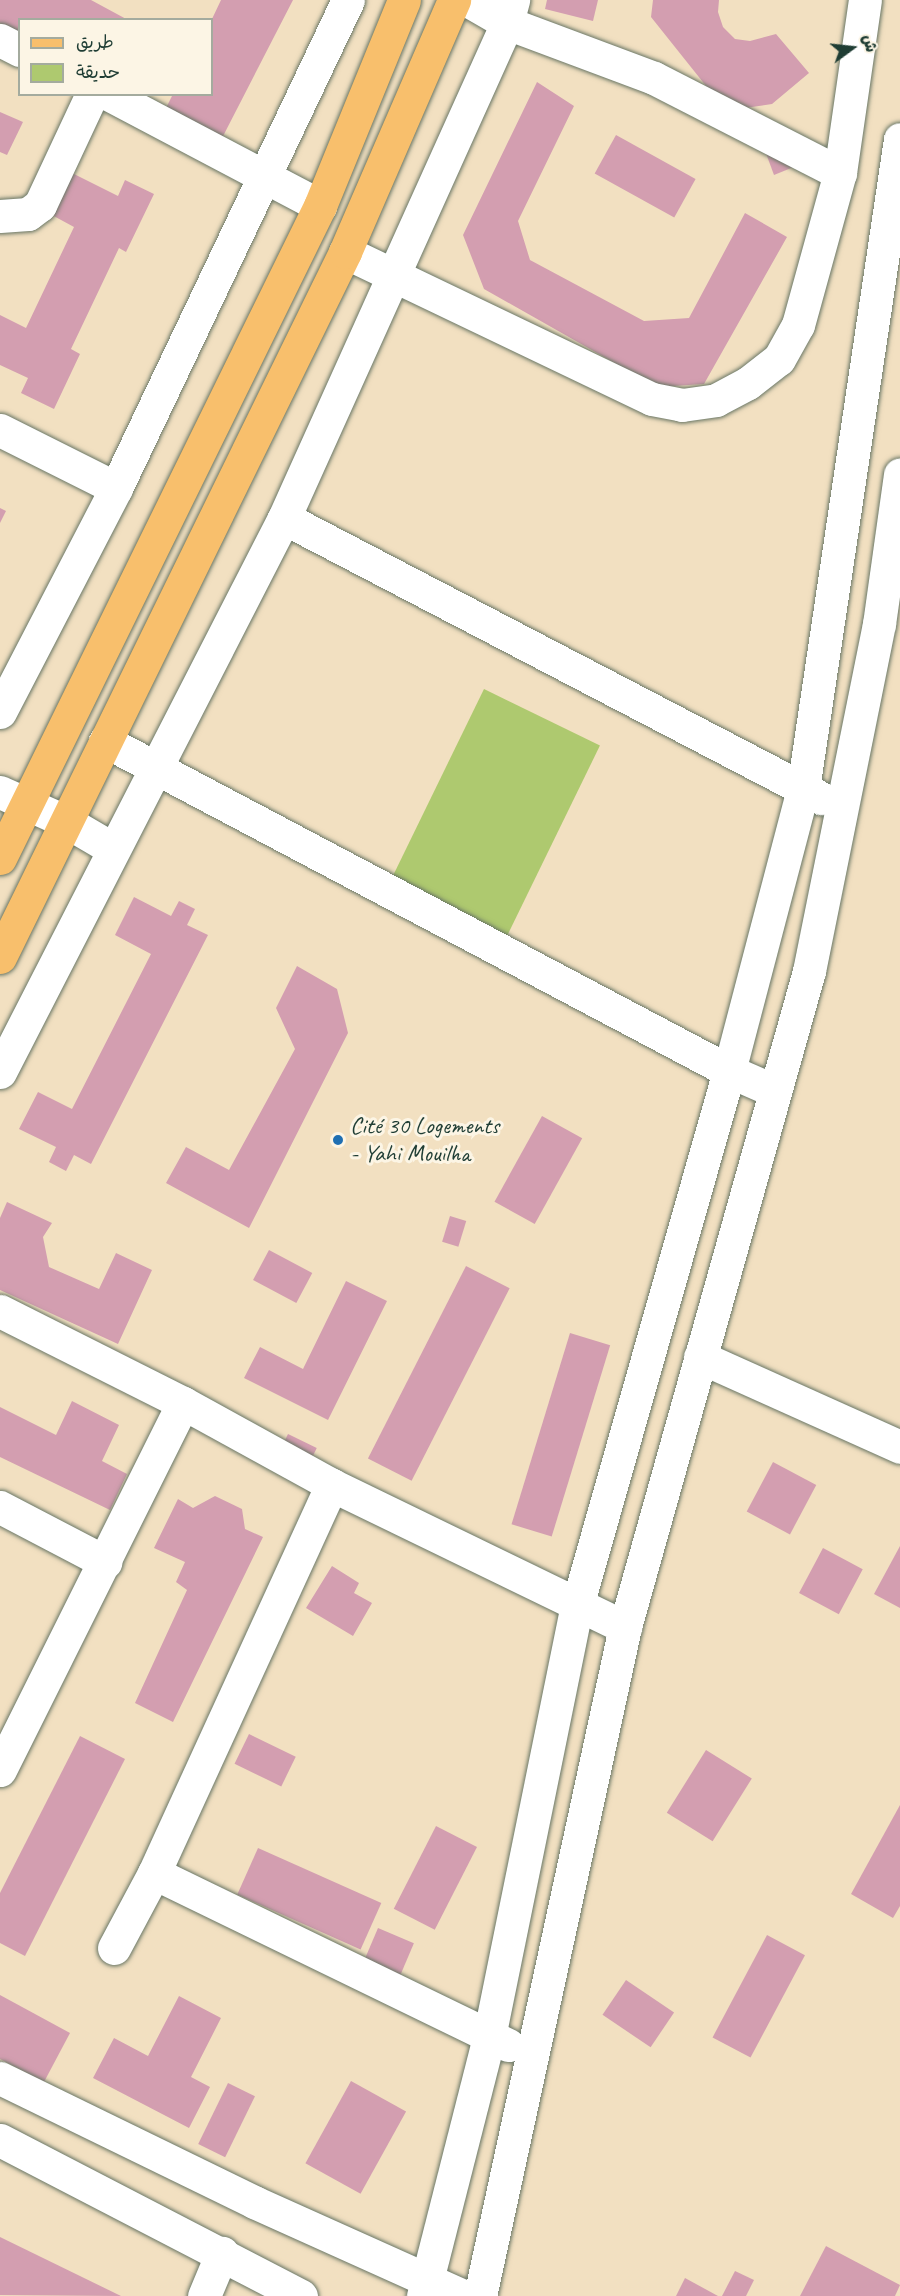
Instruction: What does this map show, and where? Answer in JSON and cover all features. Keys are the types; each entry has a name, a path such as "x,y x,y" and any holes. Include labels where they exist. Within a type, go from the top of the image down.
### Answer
{"main road":[{"path":"0,858 14,799 320,206 404,0"},
{"path":"0,957 345,252 454,0"}],"street":[{"path":"0,712 116,488 348,0"},
{"path":"467,0 510,12 654,78 840,173"},
{"path":"345,252 652,399 682,405 716,400 748,383 779,359 798,325 840,173 866,0"},
{"path":"0,1072 284,518 510,12"},
{"path":"0,40 18,49"},
{"path":"0,216 28,214 40,205 91,96"},
{"path":"112,96 320,206"},
{"path":"425,2288 489,2037 577,1606 729,1071 803,789 900,139"},
{"path":"0,430 116,488"},
{"path":"480,2296 625,1627 809,971 844,810 879,624 900,474"},
{"path":"845,506 894,514"},
{"path":"284,518 844,810"},
{"path":"105,741 729,1071 775,1091"},
{"path":"14,799 68,822 113,849"},
{"path":"0,1311 183,1403 332,1485 577,1606 625,1627"},
{"path":"700,1357 900,1447"},
{"path":"0,1770 183,1403"},
{"path":"114,1948 154,1873 332,1485"},
{"path":"0,1507 105,1562"},
{"path":"154,1873 489,2037 531,2055"},
{"path":"0,2078 425,2288 463,2296"},
{"path":"0,2140 222,2253 301,2296"},
{"path":"204,2296 222,2253"}],"green space":[{"path":"484,689 600,746 502,946 386,889"}],"building":[{"path":"0,0 91,0 124,18 18,18 18,32 0,23"},
{"path":"221,0 293,0 220,142 164,112 172,96 213,96 212,18"},
{"path":"547,0 598,0 593,21 545,9"},
{"path":"653,0 719,0 718,12 723,27 735,39 750,41 776,34 809,73 772,104 738,109 718,101 651,17"},
{"path":"537,82 574,106 518,221 530,260 644,321 689,318 745,213 787,237 704,384 657,387 484,289 463,235"},
{"path":"0,112 23,122 7,155 0,152"},
{"path":"616,135 696,179 674,218 595,173"},
{"path":"764,148 801,164 774,175"},
{"path":"70,172 118,196 125,180 154,194 126,252 119,248 71,349 80,354 54,409 21,393 28,378 0,365 0,315 26,328 74,227 50,214"},
{"path":"0,508 6,511 0,523"},
{"path":"134,897 171,916 179,901 195,909 187,925 208,935 91,1164 74,1155 66,1171 49,1162 56,1147 19,1129 38,1092 72,1109 151,954 115,935"},
{"path":"297,966 337,989 348,1033 249,1228 166,1183 186,1147 229,1170 295,1049 276,1008"},
{"path":"542,1116 582,1138 535,1224 494,1202"},
{"path":"7,1202 52,1223 43,1237 49,1267 99,1289 116,1253 152,1270 118,1344 0,1290 0,1218"},
{"path":"450,1216 466,1221 458,1247 442,1242"},
{"path":"269,1250 312,1273 296,1303 253,1280"},
{"path":"466,1266 510,1288 412,1481 368,1458"},
{"path":"346,1281 387,1301 328,1420 244,1378 260,1347 303,1369"},
{"path":"570,1333 610,1345 552,1537 512,1524"},
{"path":"72,1401 119,1425 102,1461 127,1474 110,1510 0,1457 0,1407 56,1435"},
{"path":"288,1434 317,1448 303,1476 274,1462"},
{"path":"773,1462 816,1485 790,1534 747,1511"},
{"path":"215,1496 242,1509 245,1529 263,1537 173,1722 135,1703 187,1590 176,1582 185,1562 154,1548 178,1499 193,1508"},
{"path":"900,1546 900,1608 874,1594"},
{"path":"823,1548 863,1569 839,1614 799,1593"},
{"path":"332,1566 359,1583 354,1593 372,1603 353,1636 306,1608"},
{"path":"249,1734 296,1757 281,1786 235,1764"},
{"path":"80,1736 125,1759 25,1956 0,1943 0,1893"},
{"path":"706,1750 752,1779 713,1841 667,1813"},
{"path":"900,1805 900,1906 893,1918 851,1894"},
{"path":"436,1826 477,1847 435,1930 394,1909"},
{"path":"258,1848 381,1903 361,1950 237,1895"},
{"path":"378,1928 414,1943 399,1977 364,1962"},
{"path":"767,1935 805,1955 751,2058 713,2037"},
{"path":"626,1980 674,2012 651,2047 603,2015"},
{"path":"0,1995 70,2033 44,2082 0,2059"},
{"path":"179,1996 221,2018 191,2077 210,2087 189,2128 93,2078 114,2038 148,2056"},
{"path":"351,2081 406,2112 361,2194 305,2163"},
{"path":"228,2083 255,2096 225,2157 198,2144"},
{"path":"0,2237 121,2296 0,2295"},
{"path":"826,2246 900,2285 895,2296 800,2296"},
{"path":"735,2271 754,2280 746,2296 722,2296"},
{"path":"685,2278 718,2296 676,2296"}],"place":[{"name":"Cité 30 Logements - Yahi Mouilha","path":"338,1140"}]}
